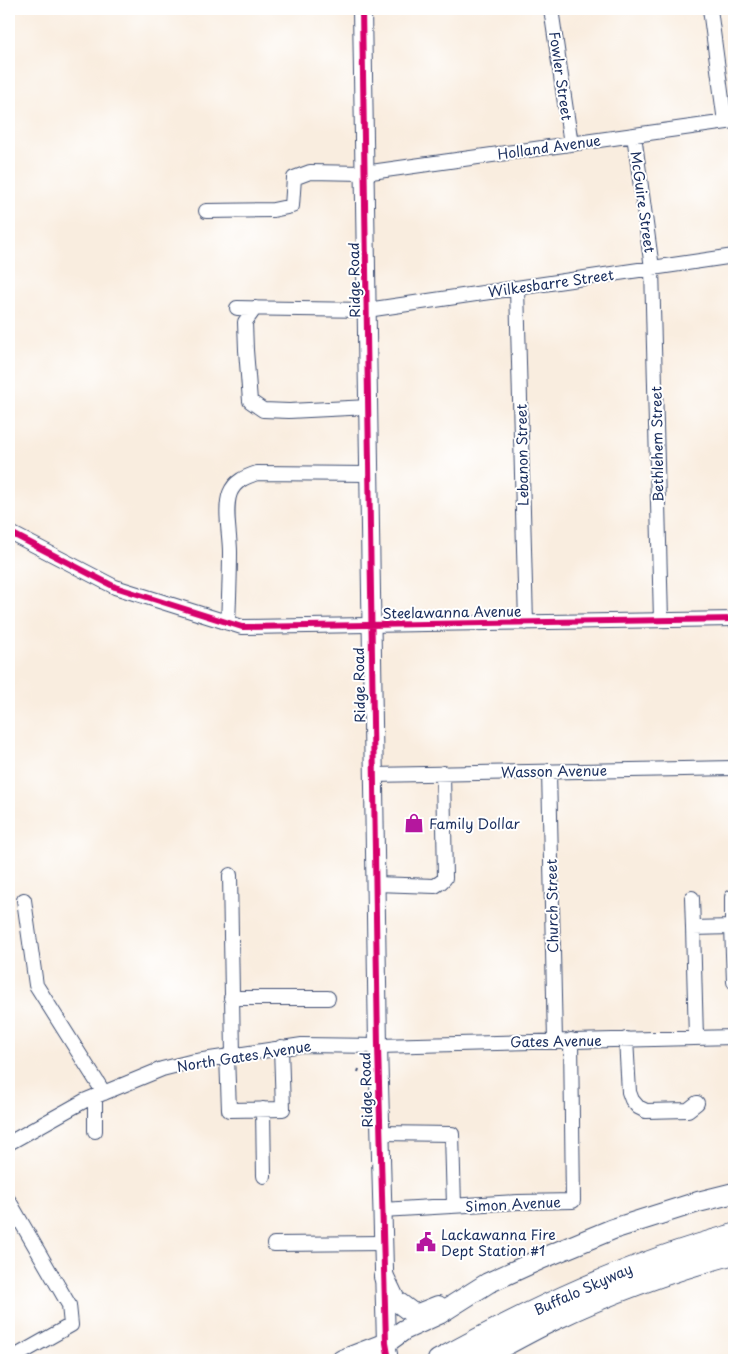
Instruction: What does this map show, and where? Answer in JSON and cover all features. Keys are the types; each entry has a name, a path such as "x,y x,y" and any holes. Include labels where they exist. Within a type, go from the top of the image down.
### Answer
{"highway":[{"path":"342,1360 387,1352 404,1330 438,1314 488,1284 544,1258 613,1229 698,1202 734,1193"},
{"name":"Buffalo Skyway","path":"438,1360 523,1315 592,1283 670,1253 734,1234"},
{"name":"Buffalo Skyway","path":"478,1360 552,1321 594,1303 662,1277 734,1254"},
{"path":"384,1277 395,1300 418,1314 466,1296"}],"main road":[{"name":"Ridge Road","path":"362,9 369,407 370,626 380,1133 387,1352"}],"street":[{"name":"Fowler Street","path":"551,9 570,144"},
{"path":"710,9 730,121"},
{"name":"Holland Avenue","path":"206,211 272,210 292,206 294,178 310,172 364,173 730,121"},
{"name":"McGuire Street","path":"634,135 652,268"},
{"name":"Wilkesbarre Street","path":"237,308 367,310 734,256"},
{"name":"Bethlehem Street","path":"652,268 661,620"},
{"name":"Lebanon Street","path":"517,288 526,623"},
{"path":"255,308 245,322 250,402 263,410 289,411 369,407"},
{"path":"228,622 230,551 228,504 235,484 246,476 257,473 369,474"},
{"name":"Steelawanna Avenue","path":"9,532 115,587 242,627 734,619"},
{"name":"Wasson Avenue","path":"373,775 734,768"},
{"name":"Church Street","path":"548,771 555,1041"},
{"path":"375,884 435,886 444,878 443,773"},
{"path":"230,875 231,998 229,1110 283,1109 281,1047"},
{"path":"732,897 734,982"},
{"path":"692,898 696,1038"},
{"path":"24,900 36,985 100,1095 95,1131"},
{"path":"693,928 732,927"},
{"path":"231,998 328,998"},
{"name":"Gates Avenue","path":"378,1046 734,1037"},
{"path":"626,1039 629,1092 632,1100 638,1107 646,1111 688,1110 697,1103"},
{"name":"Simon Avenue","path":"382,1210 573,1201 571,1040"},
{"name":"North Gates Avenue","path":"9,1143 100,1095 162,1069 190,1062 281,1047 328,1044 378,1046"},
{"path":"263,1109 264,1176"},
{"path":"380,1133 452,1134 454,1206"},
{"path":"9,1201 69,1305 71,1325 11,1354"},
{"path":"274,1244 383,1244"}],"cycle path":[{"path":"362,9 378,1046 386,1343 389,1360"},
{"path":"9,532 115,587 242,627 734,619"}],"place":[{"name":"Family Dollar","path":"414,823"},
{"name":"Lackawanna Fire Dept Station #1","path":"426,1242"}]}
